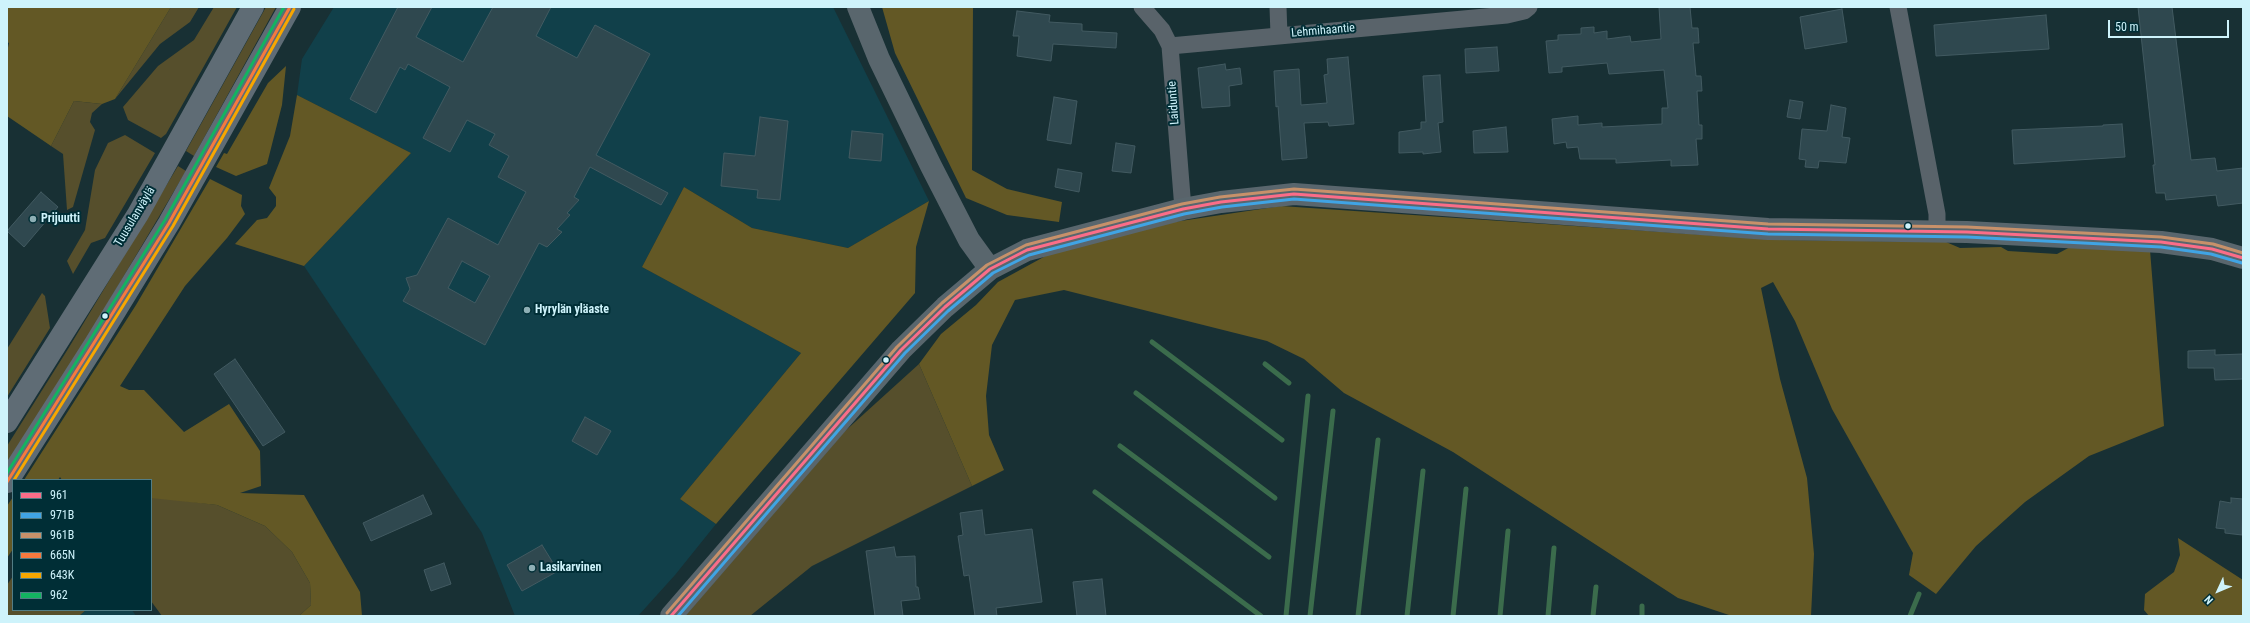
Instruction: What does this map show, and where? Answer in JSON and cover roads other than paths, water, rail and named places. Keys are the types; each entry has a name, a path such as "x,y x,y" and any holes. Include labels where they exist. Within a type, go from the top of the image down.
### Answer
{"main road":[{"name":"Tuusulanväylä","path":"7,422 138,214 253,7"},
{"path":"7,482 169,223 290,7"}],"street":[{"path":"858,7 879,59 931,166 970,240 990,269"},
{"name":"Laiduntie","path":"1142,7 1162,30 1170,46 1182,209"},
{"path":"1278,7 1279,35"},
{"name":"Lehmihaantie","path":"1170,46 1480,12 1507,15 1524,11 1529,7"},
{"path":"1898,7 1937,214 1937,231"},
{"path":"671,616 901,350 945,306 990,269 1027,250 1182,209 1221,202 1294,194 1768,228 1937,231 2161,242 2212,249 2243,258"}],"waterway":[{"path":"1152,342 1282,440"},
{"path":"1265,364 1289,383"},
{"path":"1136,393 1275,498"},
{"path":"1286,616 1308,396"},
{"path":"1310,616 1333,411"},
{"path":"1358,616 1378,440"},
{"path":"1120,446 1269,557"},
{"path":"1407,616 1423,471"},
{"path":"1453,616 1466,489"},
{"path":"1095,492 1261,616"},
{"path":"1500,616 1508,531"},
{"path":"1548,616 1554,548"},
{"path":"1593,616 1596,587"},
{"path":"1910,616 1919,594"},
{"path":"1642,606 1642,616"}],"place":[{"name":"Prijuutti","path":"33,219"},
{"name":"Hyrylän yläaste","path":"527,310"},
{"name":"Lasikarvinen","path":"532,568"}]}
